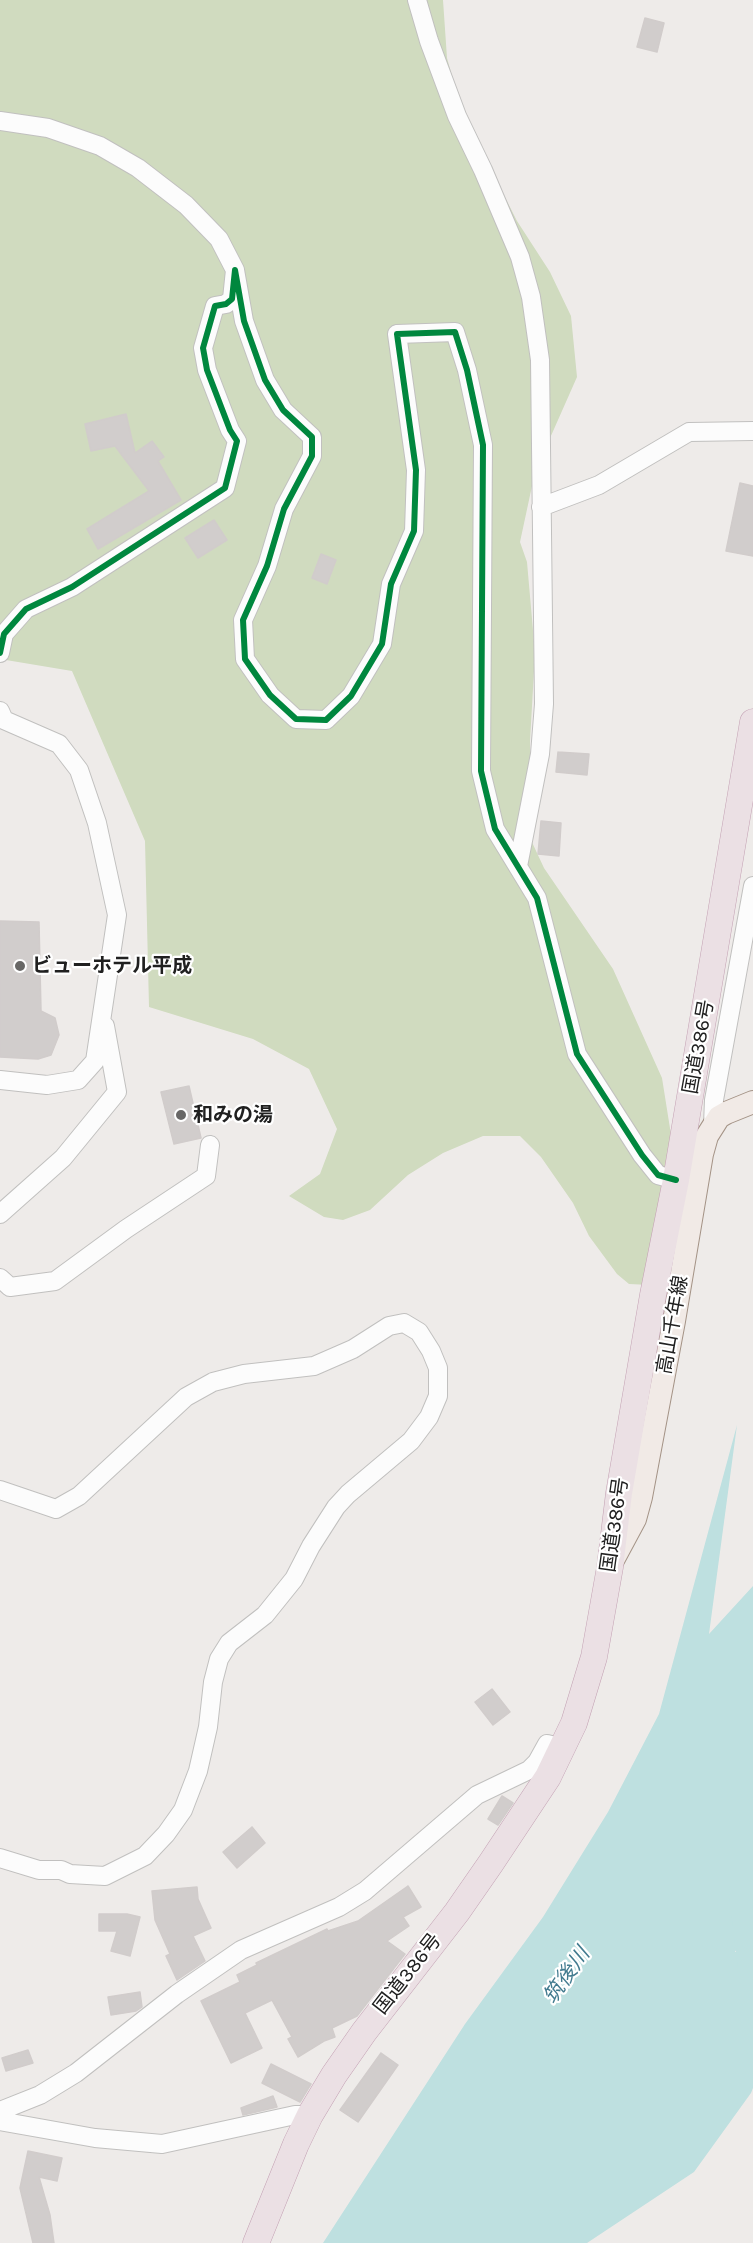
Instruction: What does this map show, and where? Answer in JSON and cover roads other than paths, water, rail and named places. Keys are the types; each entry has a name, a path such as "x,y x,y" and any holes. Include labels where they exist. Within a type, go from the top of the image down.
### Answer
{"highway":[{"name":"国道386号","path":"256,2243 282,2174 310,2115 363,2032 457,1912 491,1863 548,1777 574,1723 594,1657 610,1567 619,1493 649,1318 676,1180 753,722"}],"main road":[{"path":"719,1118 753,1102"},
{"name":"高山千年線","path":"610,1567 635,1519 641,1497 702,1154 707,1136 719,1118"}],"street":[{"path":"417,0 429,41 457,116 520,257 531,297 540,360 544,704 540,754 518,866"},
{"path":"0,120 48,128 100,146 138,168 186,205 219,239 235,270 244,321 265,381 283,410 312,437 312,456 284,509 267,566 243,620 245,659 270,695 296,719 326,720 351,696 382,644 391,584 414,531 416,470 410,414 397,334 455,332 467,370 483,445 481,771 495,829 537,898 577,1054 642,1155 658,1175 676,1180"},
{"path":"0,653 4,634 26,609 72,587 225,488 237,441 230,430 207,370 203,348 215,306 226,304 232,299 235,270"},
{"path":"541,507 599,485 689,432 753,431"},
{"path":"0,711 4,720 58,744 79,770 97,823 117,915 95,1061 78,1080 46,1085 0,1080"},
{"path":"719,1118 714,1100 753,886"},
{"path":"0,1214 63,1158 117,1092 102,1013"},
{"path":"0,1278 10,1287 55,1281 126,1229 206,1176 210,1146"},
{"path":"0,1490 56,1509 79,1496 186,1397 213,1382 244,1374 314,1366 353,1349 389,1326 404,1323 418,1332 431,1351 438,1368 438,1396 429,1417 411,1442 348,1494 336,1507 311,1546 294,1579 265,1616 229,1643 219,1659 198,1771 183,1810 166,1834 146,1856 105,1876 70,1874 62,1870 39,1870 0,1858"},
{"path":"0,2111 40,2095 76,2073 177,1995 234,1955 339,1907 365,1891 469,1801 488,1788 529,1770 537,1762 547,1744 562,1748"},
{"path":"0,2121 95,2138 162,2144 295,2115 310,2115"}],"water":[{"name":"筑後川","path":"737,1425 709,1634 753,1586 753,1922 735,1952 753,1950 753,2088 751,2093 694,2172 587,2243 323,2243 465,2024 543,1917 608,1812 659,1714"}],"waterway":[{"path":"743,1893 753,1975"}],"place":[{"name":"ビューホテル平成","path":"20,966"},
{"name":"和みの湯","path":"181,1115"}]}
